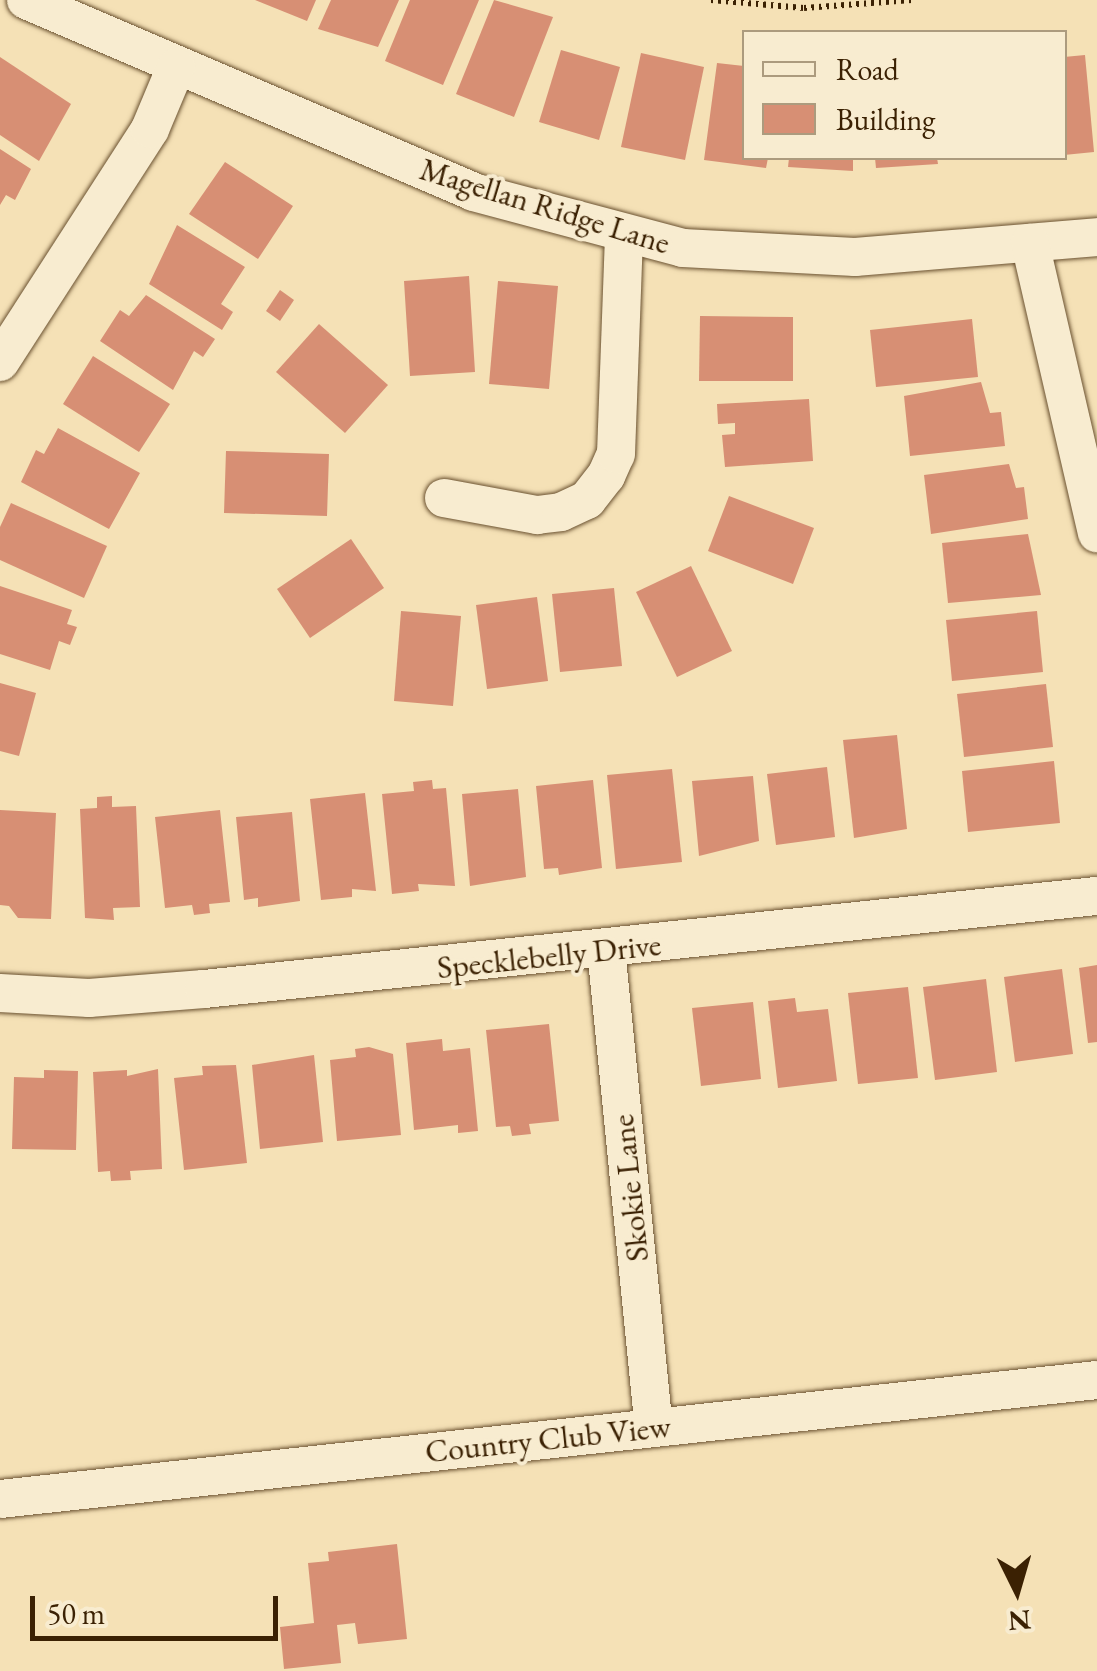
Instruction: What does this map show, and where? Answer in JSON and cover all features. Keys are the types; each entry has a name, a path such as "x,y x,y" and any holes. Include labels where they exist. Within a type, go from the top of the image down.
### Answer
{"street":[{"name":"Magellan Ridge Lane","path":"26,0 473,192 624,234 738,254 855,257 1097,237"},
{"path":"0,362 150,130 176,67"},
{"path":"444,498 536,514 561,512 587,500 606,476 616,454 624,234"},
{"path":"1030,244 1097,533"},
{"name":"Specklebelly Drive","path":"0,994 89,998 606,949 1097,896"},
{"name":"Skokie Lane","path":"606,949 654,1428"},
{"name":"Country Club View","path":"0,1499 1097,1380"}],"path":[{"path":"711,0 804,8 912,0"}],"building":[{"path":"255,0 316,0 307,21"},
{"path":"331,0 399,0 378,47 318,29"},
{"path":"410,0 479,0 443,85 385,61"},
{"path":"494,0 553,17 514,117 456,94"},
{"path":"561,50 620,67 599,140 539,122"},
{"path":"641,53 704,67 685,160 621,147"},
{"path":"1085,55 1094,152 1067,155 1067,57"},
{"path":"0,57 71,104 39,161 0,135"},
{"path":"717,63 742,66 742,160 768,160 766,168 704,160"},
{"path":"0,149 31,169 15,200 6,195 0,205"},
{"path":"789,160 853,160 853,171 788,167"},
{"path":"875,160 937,160 938,164 876,168"},
{"path":"225,162 293,206 258,259 189,214"},
{"path":"177,225 245,267 221,304 233,312 222,330 149,284"},
{"path":"469,276 475,372 410,376 404,281"},
{"path":"498,281 558,286 549,389 489,384"},
{"path":"280,290 294,300 280,321 266,311"},
{"path":"146,295 215,339 203,357 194,351 173,390 100,341 120,310 129,316"},
{"path":"700,316 793,317 793,381 699,381"},
{"path":"972,319 978,377 876,387 870,330"},
{"path":"319,324 388,385 345,433 276,372"},
{"path":"93,356 170,404 139,452 63,404"},
{"path":"981,382 990,413 1001,412 1005,446 910,456 904,396"},
{"path":"809,399 813,461 725,467 722,435 735,434 735,423 718,424 717,404"},
{"path":"58,428 140,473 109,529 21,482 36,450 44,454"},
{"path":"226,451 329,454 327,516 224,513"},
{"path":"1009,464 1016,488 1024,487 1028,519 931,534 924,475"},
{"path":"729,496 814,528 793,584 708,551"},
{"path":"11,503 107,546 84,598 0,560 0,527"},
{"path":"1028,534 1041,595 948,603 942,543"},
{"path":"351,539 384,588 310,638 277,589"},
{"path":"691,566 732,651 677,677 636,592"},
{"path":"0,586 72,610 67,624 77,627 70,645 59,641 50,670 0,654"},
{"path":"614,588 622,666 560,672 552,594"},
{"path":"537,597 548,681 487,689 476,605"},
{"path":"401,611 461,616 453,706 394,701"},
{"path":"1037,611 1043,672 952,681 946,620"},
{"path":"0,683 36,693 19,756 0,751"},
{"path":"1046,684 1053,747 964,757 957,694"},
{"path":"897,735 907,829 854,838 843,740"},
{"path":"1054,761 1060,823 968,832 962,771"},
{"path":"827,767 835,837 776,845 767,774"},
{"path":"672,769 682,862 616,869 607,775"},
{"path":"753,776 759,841 699,856 692,781"},
{"path":"432,780 433,789 446,788 455,886 418,884 419,891 392,894 382,794 414,791 413,782"},
{"path":"593,780 602,868 559,875 558,868 544,869 536,786"},
{"path":"518,789 526,877 470,886 462,794"},
{"path":"365,793 376,891 352,889 352,897 321,900 310,799"},
{"path":"112,796 112,807 136,806 140,907 113,908 114,920 85,918 80,809 97,808 97,797"},
{"path":"0,810 56,813 51,919 18,918 9,906 0,905"},
{"path":"220,810 230,902 209,904 210,913 194,915 192,905 165,908 155,817"},
{"path":"292,812 300,901 258,907 258,898 244,900 236,817"},
{"path":"1097,965 1097,1042 1088,1043 1079,968"},
{"path":"1062,969 1073,1054 1015,1062 1004,977"},
{"path":"986,979 997,1072 935,1080 923,987"},
{"path":"908,987 918,1078 858,1084 848,993"},
{"path":"795,998 797,1012 828,1009 837,1081 778,1088 768,1001"},
{"path":"753,1002 761,1079 701,1086 692,1008"},
{"path":"549,1024 559,1121 529,1124 531,1134 512,1136 510,1126 496,1127 486,1030"},
{"path":"442,1039 443,1051 470,1048 478,1131 458,1133 458,1125 414,1130 406,1043"},
{"path":"369,1047 393,1054 401,1135 337,1141 330,1060 356,1057 355,1049"},
{"path":"314,1055 323,1142 260,1149 252,1065"},
{"path":"236,1065 247,1163 184,1170 174,1078 203,1075 202,1066"},
{"path":"158,1069 162,1169 130,1171 131,1180 111,1181 110,1171 98,1172 93,1072 127,1070 127,1076"},
{"path":"44,1070 78,1071 76,1150 12,1149 14,1077 44,1078"},
{"path":"397,1544 407,1639 358,1644 355,1623 337,1625 341,1663 284,1669 280,1627 314,1623 308,1563 329,1561 328,1552"}]}
